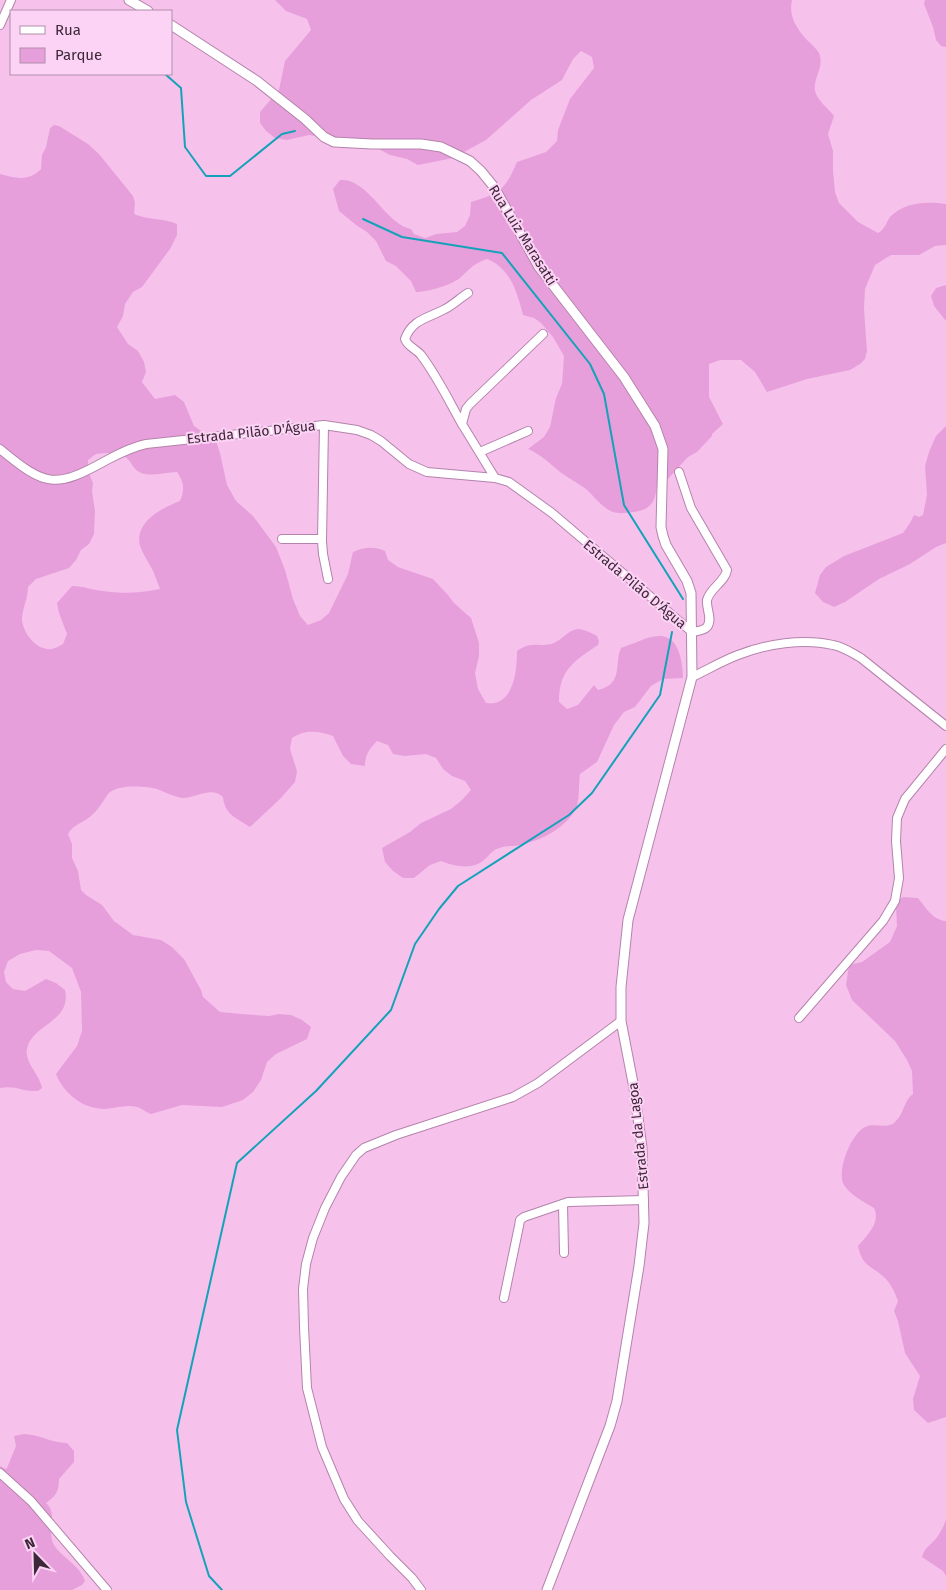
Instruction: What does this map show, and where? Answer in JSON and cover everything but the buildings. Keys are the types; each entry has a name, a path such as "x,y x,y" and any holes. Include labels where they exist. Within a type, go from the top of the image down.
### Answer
{"street":[{"path":"0,25 11,0"},
{"path":"129,0 146,10"},
{"name":"Rua Luiz Marasatti","path":"172,26 257,81 324,137 334,142 421,144 441,147 470,161 492,184 539,267 624,377 655,426 663,449 661,527 666,545 687,581 691,593 692,677"},
{"path":"468,292 444,310 419,320 410,328 405,338 406,342 419,352 495,478"},
{"path":"462,424 470,404 543,334"},
{"path":"324,425 322,539 328,579"},
{"name":"Estrada Pilão D'Água","path":"0,449 18,464 38,476 51,481 64,480 80,475 139,445 179,439 324,425 357,430 381,441 409,464 427,472 495,478 510,482 552,513 692,632"},
{"path":"480,452 528,431"},
{"path":"679,472 691,508 727,570 707,600 710,621 706,628 701,631 692,632"},
{"path":"282,539 322,539"},
{"path":"692,677 738,655 764,648 787,643 812,642 833,645 861,658 946,726"},
{"name":"Estrada da Lagoa","path":"547,1590 599,1456 617,1401 639,1266 644,1223 642,1148 634,1088 620,1021 621,987 628,920 692,677"},
{"path":"799,1018 883,921 894,901 899,878 896,841 897,818 905,799 946,749"},
{"path":"421,1590 412,1578 358,1522 344,1499 322,1447 307,1388 304,1327 303,1289 306,1264 313,1238 325,1208 341,1177 356,1155 364,1148 396,1135 513,1097 538,1083 620,1021"},
{"path":"504,1298 520,1220 535,1213 577,1201 644,1200"},
{"path":"563,1204 564,1253"},
{"path":"0,1473 31,1501 107,1590"}],"green space":[{"path":"275,0 792,0 791,11 794,22 819,53 821,63 815,86 816,94 834,116 828,134 833,151 835,192 839,203 858,222 878,233 884,228 890,217 902,208 924,203 946,204 946,245 935,246 919,255 891,255 875,265 865,289 864,309 867,351 865,359 850,370 807,379 767,392 755,372 741,360 720,360 709,364 709,397 723,424 665,482 657,483 654,500 648,507 633,512 613,512 602,505 586,489 528,449 544,437 550,427 556,398 562,384 564,356 553,337 541,323 534,318 523,315 512,282 502,269 487,259 470,268 452,283 416,292 411,281 396,266 386,261 376,241 339,211 333,189 340,180 347,180 360,186 395,221 411,229 414,234 425,238 436,234 457,232 465,226 470,215 471,202 495,193 505,185 517,162 546,152 557,141 558,130 570,99 594,68 592,57 581,51 573,59 562,80 531,100 486,140 453,158 418,165 407,159 390,155 371,145 349,139 332,139 309,135 287,140 275,138 266,131 260,123 260,112 279,90 285,61 311,30 307,19 286,11"},
{"path":"925,0 946,0 946,47 941,46 936,40 924,4"},
{"path":"54,125 59,126 88,144 99,154 133,196 135,203 134,214 177,224 177,235 170,249 142,287 133,292 125,304 123,316 117,327 128,344 138,351 144,362 146,372 142,382 155,399 175,395 184,402 194,426 216,441 227,485 236,501 253,516 276,547 293,599 300,616 308,625 321,620 329,613 348,574 353,552 365,548 373,548 385,551 388,560 398,567 433,579 454,603 471,618 479,643 479,656 475,673 478,689 486,703 498,702 508,693 514,680 517,651 530,645 555,643 568,633 579,629 597,636 599,641 598,645 575,662 565,674 559,702 567,709 578,705 594,685 598,690 612,683 617,672 621,648 649,637 665,637 675,644 681,658 683,678 663,679 651,686 635,707 624,712 614,725 597,762 580,774 577,806 567,821 539,839 495,850 475,865 457,866 441,861 430,865 414,878 403,878 393,871 385,862 382,848 410,832 421,823 451,809 471,790 465,781 452,776 443,769 436,758 426,754 405,756 393,754 388,745 377,741 368,752 365,766 351,764 343,756 333,736 323,733 307,732 292,738 290,749 297,771 295,782 250,827 228,812 223,797 218,794 209,792 183,798 157,789 124,787 108,794 94,813 72,828 68,834 72,844 72,858 78,871 81,890 102,905 114,921 133,935 161,940 172,947 184,959 203,997 220,1012 269,1016 279,1014 291,1015 311,1027 307,1039 276,1054 267,1062 261,1080 253,1092 243,1100 222,1107 182,1105 151,1114 133,1106 97,1108 82,1103 69,1094 56,1074 77,1046 82,1031 81,992 72,968 49,951 36,950 20,954 8,961 4,972 6,982 13,989 25,991 46,979 56,983 65,990 66,1001 63,1009 36,1034 30,1041 27,1049 28,1059 42,1088 38,1091 33,1091 11,1087 0,1088 0,174 22,178 31,176 41,169 42,155 46,147 50,128","holes":["116,453 127,458 139,472 153,475 177,472 182,482 183,493 180,501 151,517 145,523 139,537 141,549 160,589 118,593 72,586 57,603 67,634 63,644 52,649 46,649 35,644 24,629 22,618 28,587 36,579 69,568 81,550 89,544 94,534 95,511 92,491 93,483 88,471 88,460 96,454"]},
{"path":"946,285 946,321 934,306 931,296 936,288"},
{"path":"946,426 946,543 879,579 845,602 834,607 823,602 815,593 820,575 826,567 844,556 903,533 914,515 919,517 923,515 927,495 925,466 936,436"},
{"path":"903,897 918,898 934,916 946,921 946,1417 928,1423 914,1410 913,1399 920,1376 905,1353 894,1311 898,1301 897,1298 886,1279 862,1258 858,1246 874,1224 876,1213 874,1208 850,1192 842,1179 843,1162 846,1153 860,1131 865,1127 873,1125 885,1126 895,1122 913,1094 912,1071 907,1060 895,1041 852,1000 846,985 849,965 862,962 890,942 897,926 896,906"},
{"path":"24,1434 67,1443 74,1451 74,1462 59,1479 56,1493 46,1503 52,1513 51,1535 54,1545 74,1565 85,1581 82,1585 72,1590 0,1590 0,1466 7,1468 16,1446 14,1436"},
{"path":"946,1520 946,1576 943,1571 922,1557 925,1550 939,1534"}],"waterway":[{"path":"166,75 181,88 185,147 206,176 230,176 282,134 295,131"},
{"path":"363,219 402,237 502,253 590,364 604,394 624,505 683,599"},
{"path":"222,1590 209,1576 186,1502 177,1430 237,1163 316,1091 391,1010 415,944 439,909 458,886 569,815 592,793 660,695 672,632"}]}
